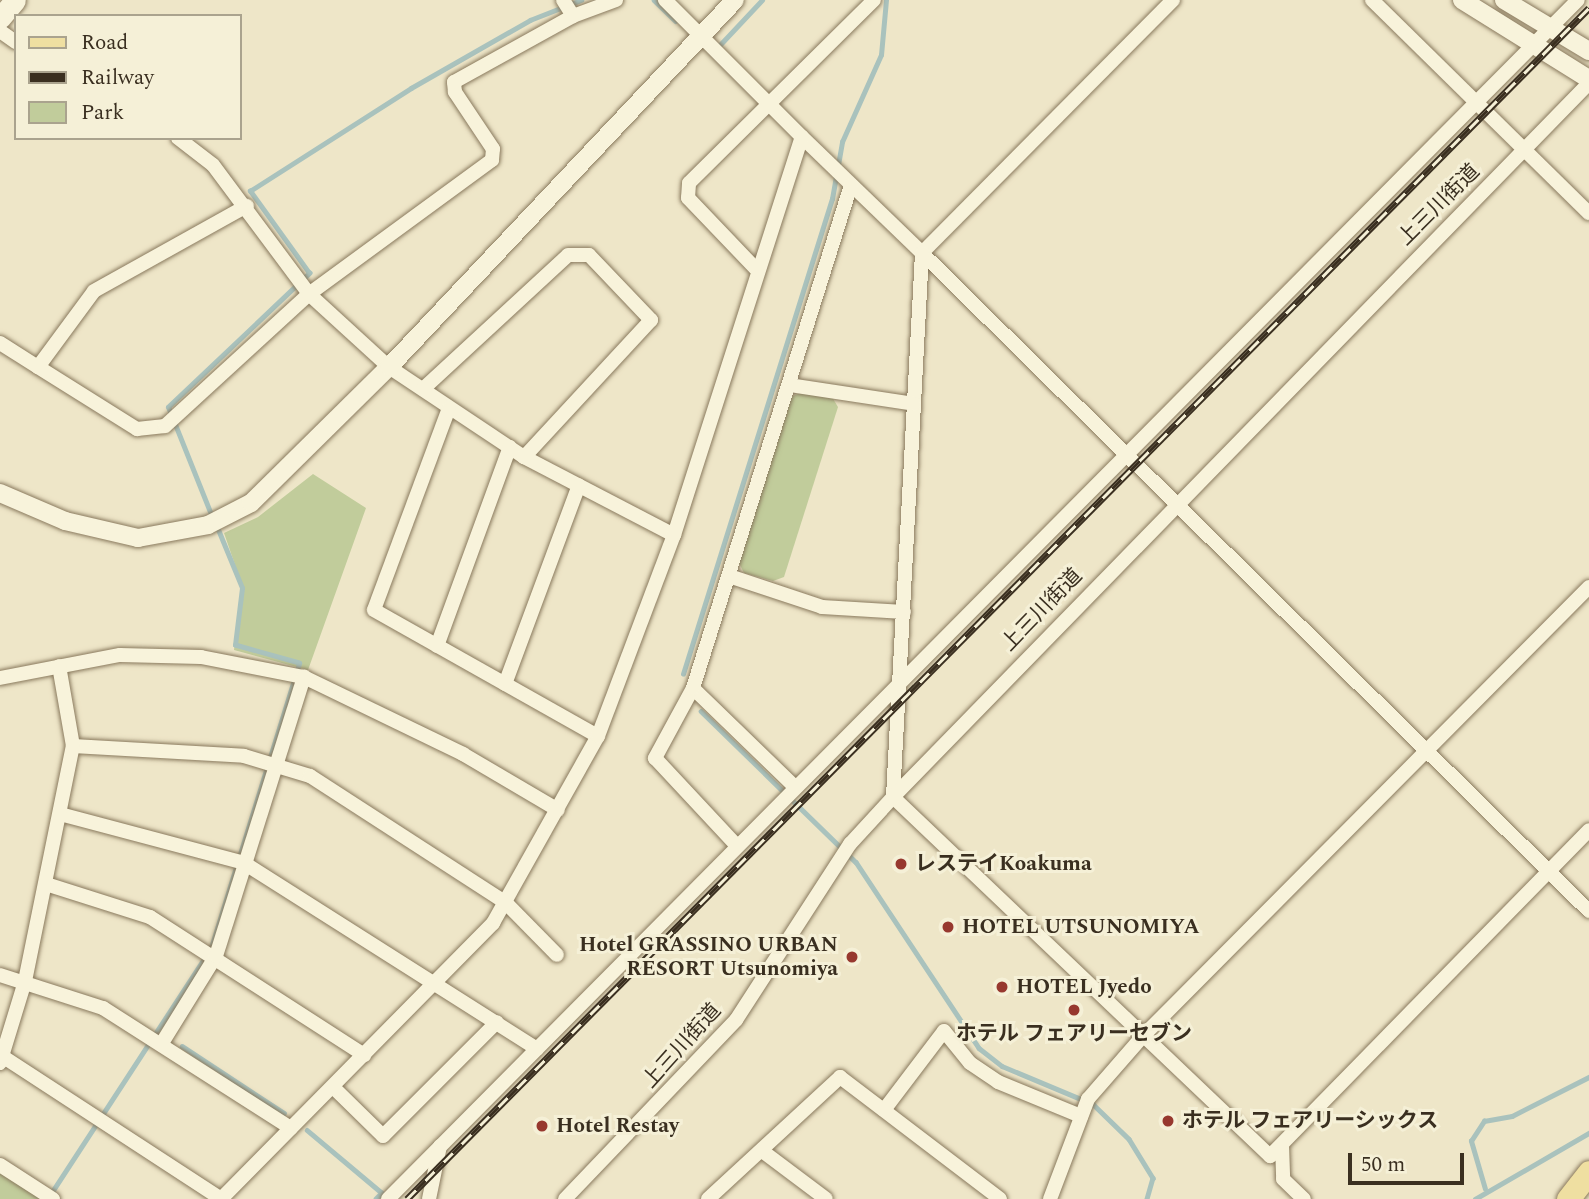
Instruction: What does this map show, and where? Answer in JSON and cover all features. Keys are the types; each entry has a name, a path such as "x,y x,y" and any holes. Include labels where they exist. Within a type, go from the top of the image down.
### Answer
{"main road":[{"path":"0,19 15,0"},
{"path":"1568,1199 1589,1172"}],"street":[{"path":"563,0 573,16"},
{"path":"0,343 137,429 165,426 309,294 492,160 493,149 454,92 454,82 573,16 616,0"},
{"path":"665,0 1589,911"},
{"path":"2,498 65,522 138,538 208,525 279,481 735,0"},
{"path":"755,268 688,198 688,191 873,0"},
{"path":"1173,0 922,253 893,797 1270,1156 1589,830"},
{"path":"1373,0 1589,213"},
{"path":"1462,0 1589,81"},
{"path":"1504,0 1589,51"},
{"path":"387,1199 1578,0"},
{"name":"上三川街道","path":"565,1199 736,1020 850,844 893,797 1173,502 1589,81"},
{"path":"59,666 73,746 25,981 1,1059 221,1199 438,982 505,902 558,810 598,736 674,535 755,268 802,137"},
{"path":"181,140 214,165 247,206 309,294 389,367 524,457 674,535"},
{"path":"737,846 655,758 692,688 851,185"},
{"path":"38,368 94,290 247,206"},
{"path":"423,389 568,255 589,255 651,320 524,457"},
{"path":"789,386 914,404"},
{"path":"449,408 374,610 598,736"},
{"path":"437,646 510,447"},
{"path":"505,684 579,485"},
{"path":"729,576 822,607 904,612"},
{"path":"1050,1199 1088,1099 1143,1036 1589,587"},
{"path":"0,678 120,655 201,657 304,677 463,754 558,810"},
{"path":"162,1043 216,956 304,677"},
{"path":"692,688 795,787"},
{"path":"73,746 244,756 310,776 505,902 556,955"},
{"path":"60,814 244,863 438,982 537,1049"},
{"path":"46,884 150,917 216,956 364,1055"},
{"path":"0,975 25,981 103,1009 162,1043 292,1128"},
{"path":"333,1087 383,1136 497,1022"},
{"path":"884,1110 944,1031 970,1063 998,1082 1081,1116"},
{"path":"708,1199 765,1153 840,1077 1000,1199"},
{"path":"1283,1144 1283,1179 1304,1199"},
{"path":"429,1199 440,1146"},
{"path":"765,1153 826,1199"},
{"path":"0,1165 53,1199"}],"green space":[{"path":"800,393 832,397 838,407 784,577 773,581 744,573 739,563 791,397"},
{"path":"313,474 366,508 308,670 234,650 242,585 224,533 258,517"},
{"path":"0,1171 40,1199 0,1199"}],"waterway":[{"path":"212,517 168,407 309,273 250,191 411,88 530,20 581,0"},
{"path":"654,0 676,21"},
{"path":"716,49 762,0"},
{"path":"683,674 832,199 842,142 881,55 886,0"},
{"path":"50,1195 211,948 299,663 235,645 242,588 216,525"},
{"path":"701,711 856,862 979,1048 1002,1066 1093,1104 1129,1139 1153,1178 1147,1199"},
{"path":"182,1046 284,1113"},
{"path":"1485,1189 1471,1141 1484,1121 1512,1116 1589,1077"},
{"path":"307,1130 382,1193 376,1199"},
{"path":"1475,1199 1589,1133"}],"railway":[{"path":"407,1199 1589,8"}],"place":[{"name":"レステイKoakuma","path":"901,864"},
{"name":"HOTEL UTSUNOMIYA","path":"948,927"},
{"name":"Hotel GRASSINO URBAN RESORT Utsunomiya","path":"852,957"},
{"name":"HOTEL Jyedo","path":"1002,987"},
{"name":"ホテル フェアリーセブン","path":"1074,1010"},
{"name":"ホテル フェアリーシックス","path":"1168,1121"},
{"name":"Hotel Restay","path":"542,1126"}]}
